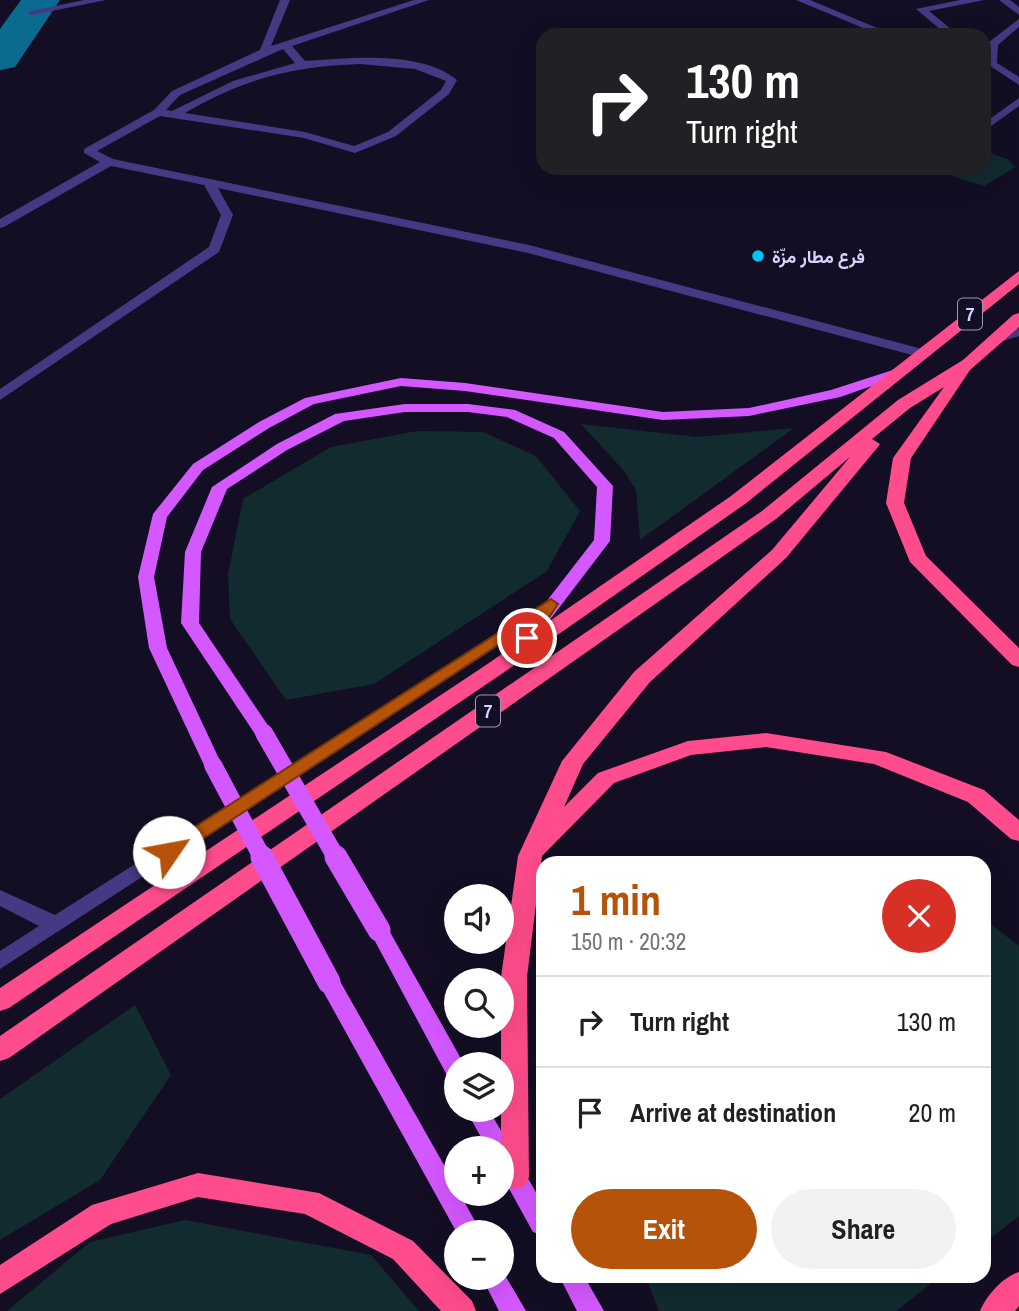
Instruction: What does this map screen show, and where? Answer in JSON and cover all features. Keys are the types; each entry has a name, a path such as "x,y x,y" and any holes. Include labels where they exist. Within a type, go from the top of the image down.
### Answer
{"highway":[{"name":"7","path":"0,1001 514,655 738,500 1019,275"},
{"name":"7","path":"0,1050 769,515 904,404 968,364 1019,318"},
{"path":"968,364 902,458 895,503 917,558 1019,660"},
{"path":"515,1177 514,977 530,856 573,761 642,677 779,554 904,404"},
{"path":"530,856 606,778 688,748 766,740 878,757 976,796 1019,833"},
{"path":"0,1280 102,1214 198,1185 309,1202 403,1250 461,1311"},
{"path":"995,1311 1019,1285"}],"main road":[{"path":"462,1220 329,982 213,765 158,648 146,577 159,517 198,467 264,425 310,401 401,382 465,387 663,416 750,412 835,394 896,373"},
{"path":"446,1052 379,930 264,733 190,623 193,552 220,487 282,447 340,417 405,408 468,408 510,413 559,435 605,486 602,541 514,655"},
{"path":"515,1177 536,1214"},
{"path":"575,1283 591,1311"},
{"path":"501,1290 513,1311"}],"street":[{"path":"32,12 101,0"},
{"path":"264,52 285,0"},
{"path":"424,0 264,52 177,93 158,112 88,151 108,162 529,249 921,353"},
{"path":"801,0 872,28"},
{"path":"944,28 921,9 979,0"},
{"path":"1004,0 1019,12"},
{"path":"991,41 1019,22"},
{"path":"285,45 302,64"},
{"path":"991,59 992,64 1019,82"},
{"path":"158,112 305,135 355,150 392,134 445,92 452,79 435,70 401,63 364,60 302,64 239,82 204,96 175,114"},
{"path":"991,123 1019,101"},
{"path":"0,224 108,162"},
{"path":"0,396 215,249 227,215 209,183"},
{"path":"994,340 1019,332"},
{"path":"0,961 551,604"},
{"path":"0,897 57,925"}],"green space":[{"path":"991,153 1007,159 1016,167 984,186 952,176 991,175"},
{"path":"581,424 697,437 794,428 640,540 636,490 624,471"},
{"path":"417,431 483,432 536,456 580,511 547,571 374,684 286,700 230,619 228,575 243,499 331,447"},
{"path":"991,924 1019,946 1019,1216 991,1238"},
{"path":"135,1005 171,1075 100,1180 0,1240 0,1099"},
{"path":"185,1220 371,1255 419,1311 7,1311 90,1242"},
{"path":"648,1283 932,1283 896,1311 659,1311"}],"taxiway":[{"path":"0,58 41,0"}],"place":[{"name":"فرع مطار مزّة","path":"758,256"}],"route":[{"path":"169,852 551,604 527,638"}]}
